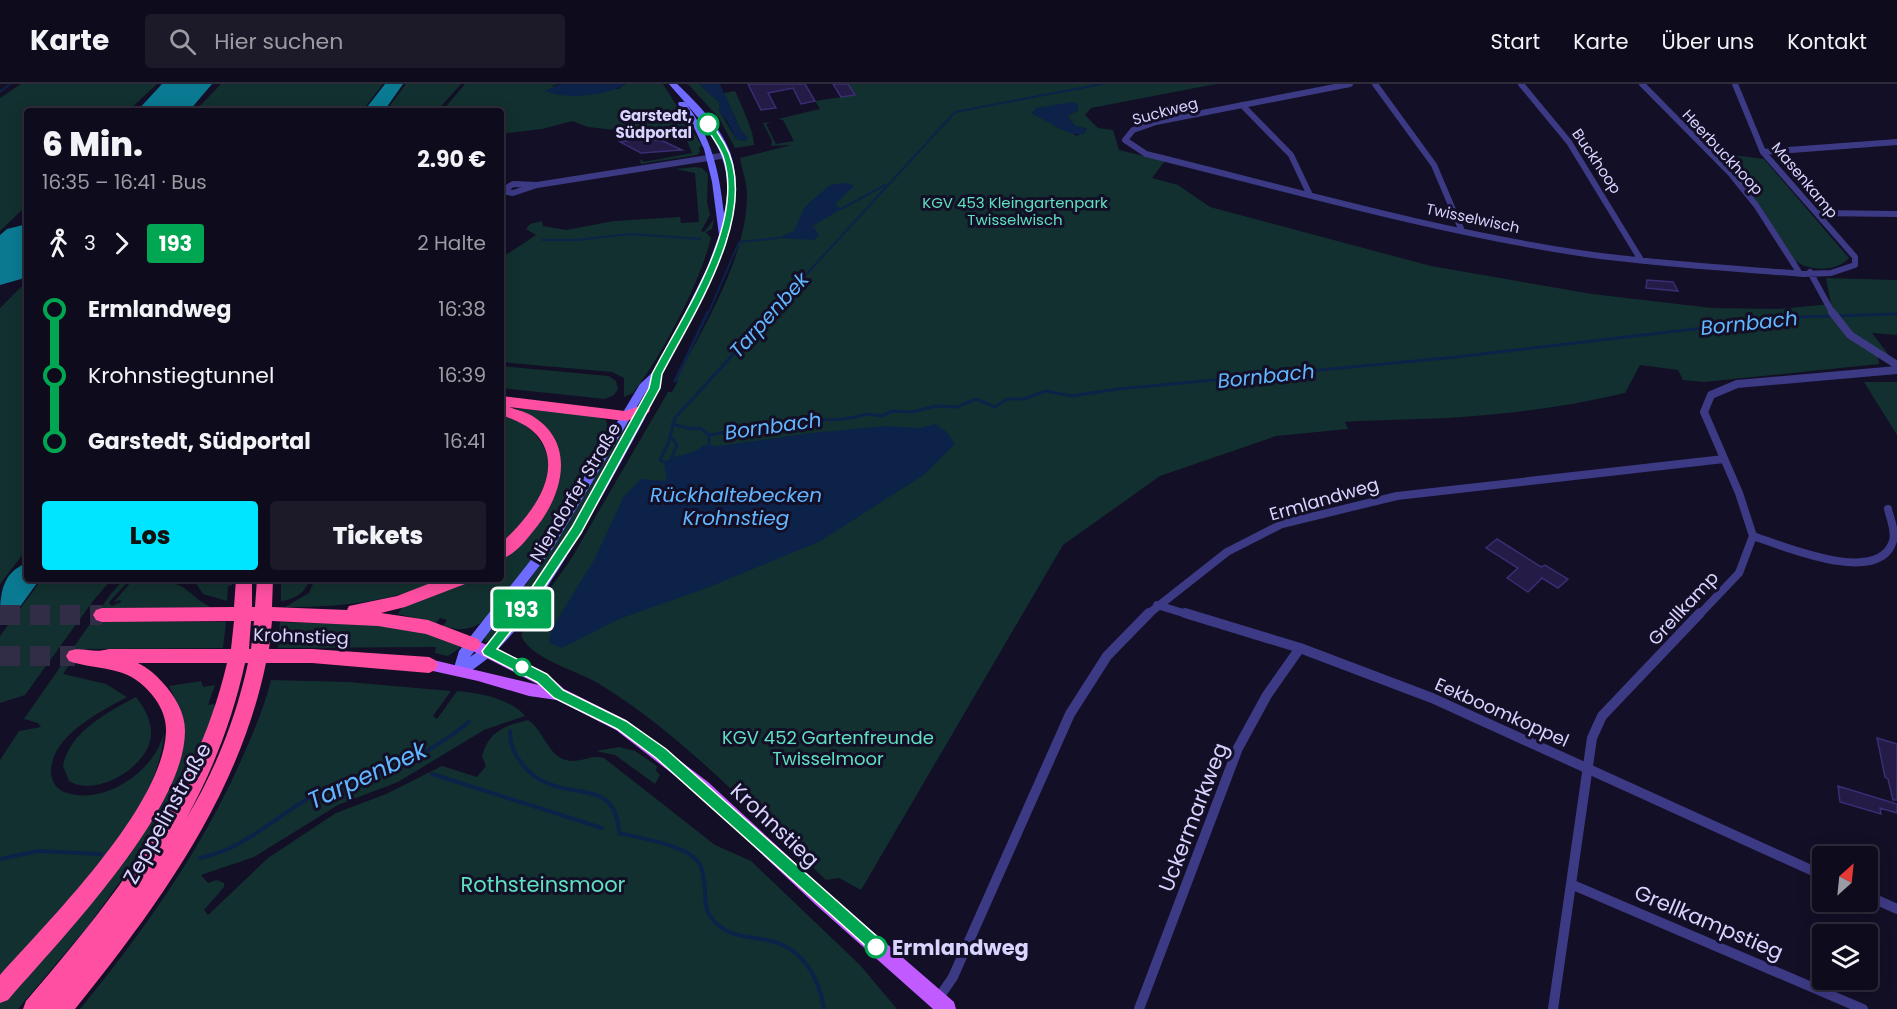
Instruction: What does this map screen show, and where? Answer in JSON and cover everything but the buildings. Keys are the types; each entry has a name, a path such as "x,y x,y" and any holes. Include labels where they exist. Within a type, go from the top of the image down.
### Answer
{"highway":[{"path":"504,392 634,410"},
{"path":"504,401 634,410"},
{"path":"504,410 518,415 538,428 552,450 555,467 553,486 546,505 524,533 504,550"},
{"path":"34,1009 120,903 161,842 195,780 226,703 240,647 244,582"},
{"name":"Zeppelinstraße","path":"60,1009 144,902 180,846 222,768 249,700 264,631 265,582"},
{"path":"294,614 356,610 385,605 435,590 452,582"},
{"name":"Krohnstieg","path":"102,615 294,614 406,622 480,647"},
{"name":"Krohnstieg","path":"0,992 128,841 160,787 173,753 175,731 171,710 155,685 124,666 75,656 301,656 429,665"}],"main road":[{"name":"Niendorfer Straße","path":"460,671 480,647 549,545 634,410 654,388 657,374 711,269 731,204 727,155 705,120 672,84"},
{"name":"Niendorfer Straße","path":"672,84 708,144 719,190 722,235"},
{"name":"Niendorfer Straße","path":"480,647 534,594 571,539 634,410"},
{"name":"Krohnstieg","path":"480,647 542,678 559,694 621,725 661,754 942,1005"},
{"name":"Krohnstieg","path":"429,665 529,690 559,694"}],"street":[{"name":"Suckweg","path":"1127,134 1156,122 1350,84"},
{"path":"1375,84 1434,165 1462,231"},
{"name":"Buckhoop","path":"1521,84 1579,157 1641,260"},
{"name":"Heerbuckhoop","path":"1642,84 1731,174 1756,205 1799,272"},
{"name":"Masenkamp","path":"1735,84 1763,152 1855,257 1856,265 1845,271 1834,272"},
{"path":"1242,105 1291,156 1305,177 1309,193"},
{"name":"Twisselwisch","path":"1127,134 1125,140 1129,145 1146,154 1462,231 1564,251 1641,260 1810,273 1834,272"},
{"path":"1763,152 1897,142"},
{"path":"504,192 508,194 537,185 727,155"},
{"path":"504,190 514,183 537,185"},
{"path":"1816,213 1897,214"},
{"path":"1810,273 1829,309 1850,335 1897,365"},
{"path":"1888,509 1894,539 1888,552 1873,562 1857,564 1836,561 1754,536 1704,412 1706,400 1713,391 1737,384 1852,372 1884,373 1897,370"},
{"name":"Ermlandweg","path":"942,1005 1070,714 1107,656 1157,605 1227,552 1282,524 1397,496 1724,459"},
{"name":"Grellkamp","path":"1553,1009 1573,885 1586,767 1592,738 1602,716 1739,573 1754,536"},
{"name":"Eekboomkoppel","path":"1157,605 1300,648 1432,699 1812,870"},
{"name":"Uckermarkweg","path":"1139,1009 1238,748 1267,695 1300,648"},
{"name":"Grellkampstieg","path":"1573,885 1863,1009"},
{"path":"1878,900 1897,909"}],"green space":[{"path":"21,84 157,84 131,108 24,108 24,208 0,231 0,98"},
{"path":"221,84 383,84 364,108 198,108"},
{"path":"406,84 461,84 440,108 388,108"},
{"path":"465,84 560,84 550,86 618,89 626,84 663,84 702,146 699,147 700,152 697,155 641,164 640,159 644,162 692,153 686,138 588,127 572,121 542,129 504,134 504,108 445,108"},
{"path":"688,84 699,84 719,102 719,110 736,139 744,141 748,138 741,131 724,93 735,91 750,126 754,145 735,148 719,118"},
{"path":"848,84 1216,84 1091,108 1085,115 1098,128 1113,130 1119,150 1165,161 1152,178 1178,185 1210,207 1431,266 1592,294 1712,308 1779,309 1831,304 1826,278 1897,280 1897,335 1872,333 1888,354 1878,357 1879,364 1704,382 1683,380 1678,370 1640,365 1625,393 1605,398 1502,413 1345,422 1348,429 1276,436 1160,476 1063,545 861,890 839,878 826,880 718,777 661,728 601,685 544,658 526,643 521,635 532,614 571,559 668,392 672,392 678,381 675,380 711,315 732,267 745,218 747,190 740,158 791,145 771,146 772,141 763,123 771,122 766,124 776,144 794,141 783,120 778,119 820,109 815,101 855,95","holes":["1078,110 1067,116 1075,126 1087,129 1077,136 1031,113"]},
{"path":"1718,153 1764,159 1849,258 1838,266 1825,269 1817,269 1797,262 1783,244 1759,204"},
{"path":"702,168 708,174 707,202 710,215 701,231 704,232 714,219 712,229 706,232 711,238 698,276 678,319 633,393 624,397 624,378 612,372 504,362 504,256 536,235 526,229 530,224 542,221 543,226 566,230 614,221 680,217 681,223 699,222 695,173 675,169"},
{"path":"24,284 24,553 0,584 0,308"},
{"path":"504,366 609,376 616,381 618,389 614,395 605,399 504,388"},
{"path":"1864,382 1897,382 1897,435"},
{"path":"514,408 594,416 606,420 609,432 587,475 550,535 510,591 493,612 479,624 466,629 457,629 443,626 447,620 440,618 436,623 398,614 402,607 462,582 504,582 504,556 538,523 551,502 560,477 528,415"},
{"path":"504,414 525,425 535,434 548,457 550,470 548,483 543,497 504,544"},
{"path":"630,423 553,560 492,640 485,642 485,637 525,586 560,534 625,424"},
{"path":"40,582 109,582 25,695 0,703 0,636"},
{"path":"121,582 128,582 109,603 112,606 121,602 120,600 114,602 130,583 178,585 211,607 110,608 100,622 226,622 223,648 80,649 63,674 106,684 127,697 91,718 67,737 53,760 51,773 58,788 63,792 82,795 97,794 113,789 140,771 151,759 164,732 158,764 144,798 125,831 101,865 0,981 0,760 19,731 41,727 38,723 24,719"},
{"path":"195,582 232,582 232,585 228,586 227,601 203,594"},
{"path":"308,582 306,588 299,594 281,601 281,584 277,583"},
{"path":"314,582 440,582 387,598 329,606 285,607 309,593"},
{"path":"280,622 375,625 420,631 460,645 460,648 448,656 435,653 436,647 278,648"},
{"name":"Rothsteinsmoor","path":"271,680 348,682 451,691 433,716 437,719 457,691 466,692 503,701 525,716 484,730 398,782 338,805 254,857 201,875 208,883 217,880 224,883 224,887 204,910 208,915 268,858 336,813 386,794 442,766 477,777 486,766 482,756 493,735 505,727 528,720 538,729 550,748 560,758 571,761 594,757 604,758 715,845 751,861 860,965 897,1009 80,1009 147,922 206,830 239,765 261,713"},
{"path":"201,681 203,687 215,685 208,705 214,704 216,710 194,765 150,845 146,846 88,926 18,1009 0,1009 0,1001 134,844 182,714 169,686"},
{"path":"136,697 147,714 151,730 148,747 141,758 131,768 106,782 80,785 69,781 63,766 73,743 91,724"},
{"path":"619,747 635,751 657,766 656,771 660,775 655,784 615,755 596,751"}],"water":[{"path":"560,84 626,84 597,94 575,96 545,91"},
{"path":"699,84 720,84 741,131 748,138 746,141 736,139 719,111 719,102"},
{"path":"1072,102 1078,104 1078,110 1067,116 1075,126 1087,129 1084,134 1078,135 1065,131 1031,113 1036,108"},
{"path":"848,183 854,186 835,204 841,209 813,226 819,235 814,240 778,238 794,231 804,208 830,185"},
{"name":"Rückhaltebecken Krohnstieg","path":"935,424 947,432 955,444 925,474 819,542 704,589 619,619 562,648 549,643 552,628 594,560 624,496 641,479 667,481 664,463 669,460 699,449 703,445 718,446 885,426 919,428"}],"waterway":[{"path":"0,92 10,84"},
{"name":"Tarpenbek","path":"770,314 955,112 1102,84"},
{"path":"841,209 885,185"},
{"path":"542,240 576,240 631,234 701,239"},
{"path":"708,314 739,242 778,238"},
{"path":"675,381 708,312"},
{"name":"Tarpenbek","path":"673,424 675,418 772,312"},
{"name":"Bornbach","path":"709,435 797,421 844,419 870,414 881,416 893,411 912,412 936,406 957,407 976,399 995,407 1007,399 1024,399 1046,391 1072,396 1118,389 1457,357 1796,317 1897,314"},
{"name":"Tarpenbek","path":"670,435 673,424"},
{"path":"673,424 691,429 700,428 709,435"},
{"name":"Tarpenbek","path":"666,463 660,460 670,435"},
{"path":"670,435 677,445 670,461"},
{"name":"Bornbach","path":"709,435 709,447"},
{"name":"Tarpenbek","path":"200,858 217,853 248,838 320,792 373,776 411,760 469,722"},
{"path":"510,731 517,757 537,778 553,785 597,795 608,802 615,814 619,833 662,843 693,857 702,869 706,904 713,920 728,931 740,936 779,944 799,956 818,985 824,1009"},
{"path":"432,774 602,828"},
{"name":"Tarpenbek","path":"0,859 38,851 101,854"}],"taxiway":[{"path":"376,108 394,84"},
{"path":"0,610 24,579"}],"runway":[{"path":"164,108 189,84"},
{"path":"0,267 24,244"}],"tunnel":[{"path":"0,615 102,615"},
{"path":"0,656 75,656"}],"bus line":[{"name":"193","path":"708,124 727,155 732,187 730,216 711,269 657,374 654,388 634,429 577,530 534,594 488,651 542,678 559,694 621,725 661,754 702,787 876,947"}],"place":[{"name":"Garstedt, Südportal","path":"708,124"},
{"name":"Ermlandweg","path":"876,947"}],"park label":[{"name":"KGV 453 Kleingartenpark Twisselwisch","path":"1015,210"},
{"name":"KGV 452 Gartenfreunde Twisselmoor","path":"828,747"}]}
